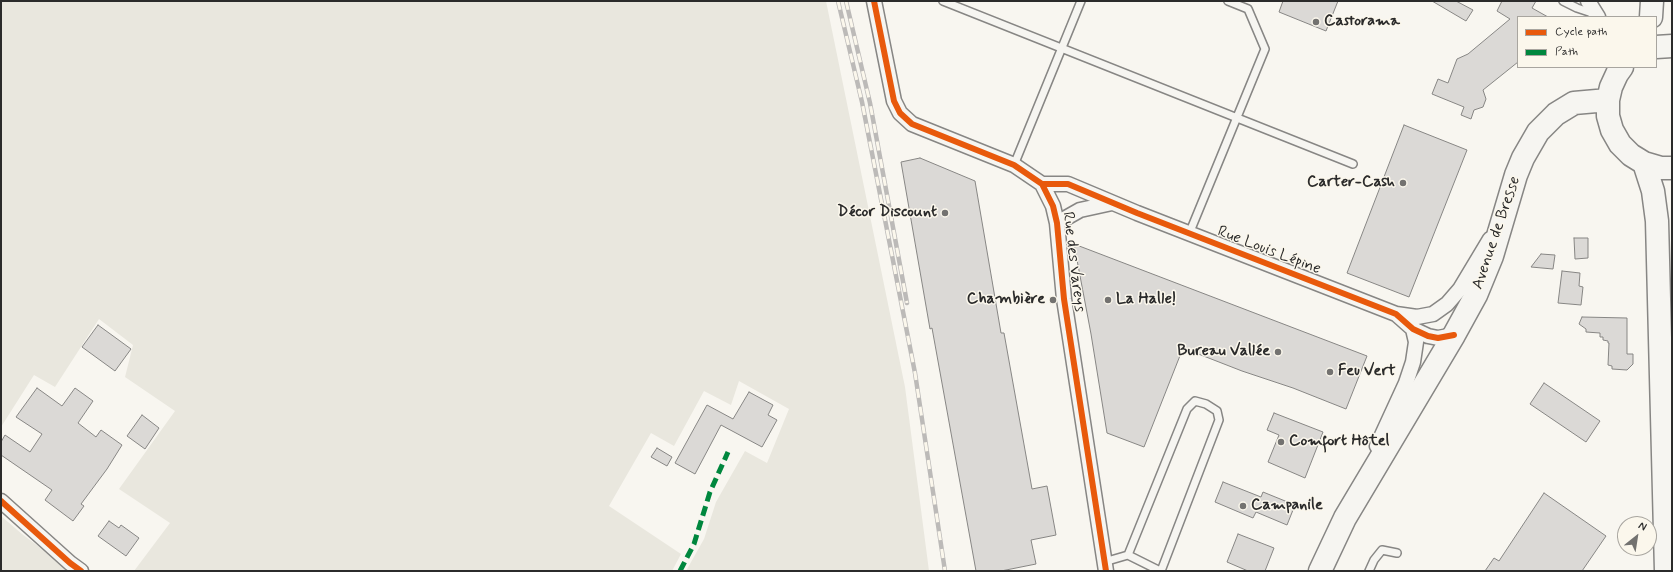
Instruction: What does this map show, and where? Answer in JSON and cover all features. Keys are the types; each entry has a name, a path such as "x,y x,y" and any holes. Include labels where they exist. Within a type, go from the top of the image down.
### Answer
{"main road":[{"path":"1651,16 1652,1"},
{"path":"1657,47 1672,46"},
{"path":"1621,68 1611,87 1608,100 1608,116 1612,130 1620,144 1631,155 1644,163 1661,168 1672,168"},
{"name":"Avenue de Bresse","path":"1320,571 1345,518 1454,335 1485,276 1523,158 1538,132 1556,114 1574,102 1608,100"},
{"path":"1644,163 1653,191 1657,221 1666,571"}],"street":[{"name":"Rue des Vareys","path":"874,1 894,101 900,113 912,124 1014,165 1042,184 1053,206 1057,222 1064,299 1105,566"},
{"path":"1588,1 1597,16"},
{"name":"Rue Louis Lépine","path":"1042,184 1068,184 1190,234 1396,314 1413,329 1428,336 1438,338 1454,335"},
{"path":"1396,314 1417,318 1433,314 1447,304 1460,289 1478,260 1509,199"},
{"path":"1057,222 1080,210 1112,203"},
{"path":"1345,518 1406,383 1413,362 1416,342 1413,329"},
{"path":"1,501 70,563 81,571"}],"lane":[{"path":"943,1 1354,164"},
{"path":"1014,165 1081,1"},
{"path":"1190,234 1265,49 1248,9 1228,1"},
{"path":"1563,1 1597,16"},
{"path":"1105,566 1128,555 1187,409 1195,401 1206,404 1217,410 1219,420 1160,571 1128,555"},
{"path":"1369,571 1374,560 1382,550 1398,553"}],"shaded area":[{"path":"1,1 826,1 905,387 929,571 686,571 704,539 716,502 745,451 767,463 789,409 739,381 731,405 704,391 674,446 651,433 609,506 681,554 672,571 134,571 170,523 119,489 175,411 125,377 133,345 99,319 55,387 34,375 1,427"},
{"path":"1,516 22,534 71,571 1,571"}],"building":[{"name":"Castorama","path":"1283,1 1338,1 1326,31 1279,12"},
{"path":"1432,1 1456,1 1473,10 1466,21"},
{"path":"1502,1 1536,1 1532,8 1546,16 1517,16 1517,63 1483,90 1486,99 1483,107 1474,110 1471,119 1461,115 1464,107 1432,94 1438,79 1448,83 1457,59 1468,54 1510,19 1497,11"},
{"path":"1404,125 1467,150 1409,297 1347,273"},
{"path":"920,158 975,181 1001,333 1004,333 1032,489 1047,486 1056,535 1031,540 1036,564 1001,571 976,571 932,328 930,329 901,162"},
{"path":"1574,238 1588,238 1588,258 1575,259"},
{"path":"1074,244 1367,356 1346,409 1183,348 1144,447 1107,433 1091,334"},
{"path":"1541,254 1555,255 1553,269 1531,267"},
{"path":"1562,271 1580,273 1579,286 1583,287 1581,305 1558,303"},
{"path":"1582,317 1627,318 1627,354 1633,354 1633,364 1627,370 1612,369 1612,366 1608,365 1608,341 1603,340 1603,337 1600,337 1600,333 1586,332 1586,329 1579,324"},
{"path":"98,325 131,349 115,371 82,347"},
{"path":"1544,383 1600,421 1586,442 1530,404"},
{"path":"37,388 62,406 75,388 93,401 78,423 96,437 101,430 122,445 107,469 81,504 84,506 73,521 45,500 52,490 1,455 1,442 5,435 30,452 42,434 16,417"},
{"path":"749,392 773,405 768,415 777,420 762,447 721,425 695,474 675,463 707,405 733,419"},
{"path":"1274,413 1323,432 1305,478 1268,462 1279,435 1267,430"},
{"path":"142,415 159,428 145,449 127,436"},
{"path":"657,448 672,457 667,466 651,457"},
{"path":"1223,482 1261,497 1263,492 1295,505 1287,525 1256,512 1253,518 1215,502"},
{"path":"1544,493 1606,536 1582,571 1485,571 1494,558 1499,561"},
{"path":"109,521 119,528 121,525 139,538 126,556 98,536"},
{"path":"1238,534 1274,548 1265,571 1248,571 1227,562"}],"railway":[{"path":"838,1 862,102 915,373 945,571"},
{"path":"846,1 870,103 907,303"}],"marked path":[{"path":"680,571 694,544 710,492 728,452"}],"cycle path":[{"path":"874,1 894,101 900,113 912,124 1014,165 1042,184 1053,206 1057,223 1064,299 1106,571"},
{"path":"1042,184 1068,184 1137,213 1396,314 1413,329 1428,336 1438,338 1454,335"},
{"path":"1,501 70,563 81,571"}],"place":[{"name":"Castorama","path":"1316,22"},
{"name":"Carter-Cash","path":"1403,183"},
{"name":"Décor Discount","path":"945,213"},
{"name":"Chambière","path":"1053,300"},
{"name":"La Halle!","path":"1108,300"},
{"name":"Bureau Vallée","path":"1278,352"},
{"name":"Feu Vert","path":"1330,372"},
{"name":"Comfort Hôtel","path":"1281,442"},
{"name":"Campanile","path":"1243,506"}]}
